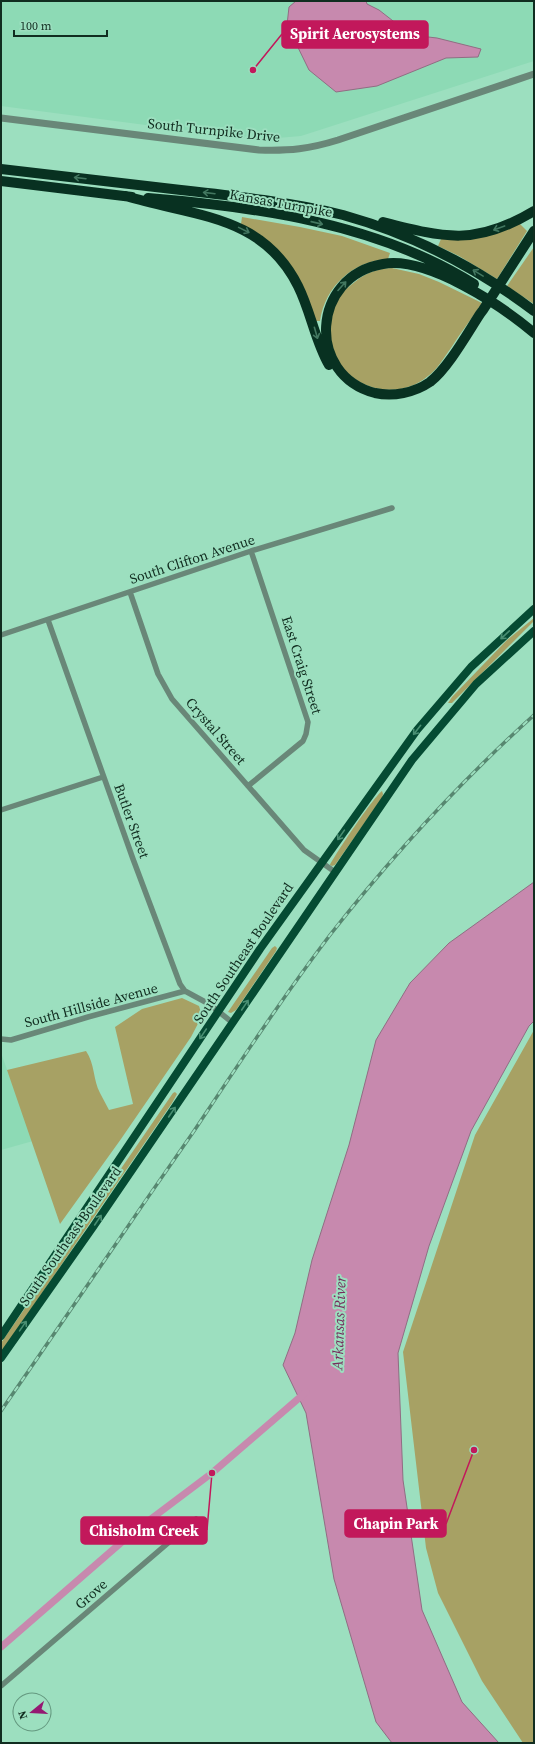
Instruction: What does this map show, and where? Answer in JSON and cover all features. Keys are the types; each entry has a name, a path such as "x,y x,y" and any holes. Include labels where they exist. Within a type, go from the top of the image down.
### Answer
{"highway":[{"name":"Kansas Turnpike","path":"1,169 244,197 342,215 414,240 449,257 512,294 534,311"},
{"name":"Kansas Turnpike","path":"1,181 270,213 341,228 381,240 418,254 461,276 534,324"},
{"path":"126,196 153,204 214,218 244,229 257,237 281,259 298,285 305,300 321,349 332,369 352,389 369,397 390,401 403,400 429,390 439,383 450,371 534,231"},
{"path":"305,207 332,210 422,232 461,237 493,231 534,211"},
{"path":"510,273 534,240"},
{"path":"483,315 439,373 430,382 406,393 381,394 368,391 356,385 337,366 330,353 325,326 327,314 336,293 345,282 355,274 368,268 384,264 399,263 438,274 462,284 496,305 534,333"}],"main road":[{"name":"South Southeast Boulevard","path":"1,1336 218,1011 321,863 422,725 471,667 534,608"},
{"name":"South Southeast Boulevard","path":"1,1358 93,1227 412,760 476,684 534,631"}],"street":[{"name":"South Turnpike Drive","path":"1,118 245,148 290,151 338,140 534,74"},
{"name":"South Clifton Avenue","path":"1,635 251,551 392,508"},
{"name":"East Craig Street","path":"248,786 303,740 306,734 308,722 251,551"},
{"name":"Crystal Street","path":"130,592 162,684 183,713 304,850 335,872"},
{"name":"Butler Street","path":"48,620 168,954 180,984 185,991"},
{"path":"1,810 103,776"},
{"path":"185,991 198,997 233,1023"},
{"name":"South Hillside Avenue","path":"2,1039 16,1038 88,1016 185,991"},
{"name":"Grove","path":"1,1686 196,1519"}],"shaded area":[{"path":"1,1 534,1 534,61 301,136 266,139 237,137 1,106"},
{"path":"242,217 342,236 390,253 388,259 363,265 352,270 343,278 334,287 328,297 323,308 320,321 316,321 262,236 241,224"},
{"path":"519,223 527,231 497,279 459,256 438,246 441,239 470,239"},
{"path":"534,247 534,304 507,286"},
{"path":"392,268 419,274 482,303 441,363 432,373 410,387 389,390 368,386 350,375 344,369 331,346 328,319 331,307 336,300 345,290 360,278 370,273"},
{"path":"534,618 534,621 452,703 448,703 507,640"},
{"path":"382,791 382,798 335,865 330,865 346,839"},
{"path":"275,946 277,948 276,951 236,1010 231,1013 228,1012 272,948"},
{"path":"182,998 199,1006 202,1016 191,1037 60,1224 7,1070 86,1051 91,1061 96,1083 109,1110 133,1104 115,1027 142,1009"},
{"path":"534,1030 534,1743 523,1743 482,1681 438,1593 426,1548 403,1352 475,1135"},
{"path":"1,1053 33,1141 1,1150"},
{"path":"175,1092 177,1094 172,1103 1,1353 1,1343"}],"water":[{"path":"296,1 366,1 367,4 379,10 411,35 437,38 481,49 478,57 446,58 377,86 336,92 309,70 287,25 289,7"},
{"name":"Arkansas River","path":"534,882 534,1021 529,1026 471,1131 429,1246 398,1353 403,1480 422,1610 462,1702 499,1743 392,1743 376,1722 334,1579 306,1413 283,1365 295,1333 312,1260 349,1145 376,1040 410,983 449,943"}],"waterway":[{"path":"1,1647 131,1534 212,1473 306,1392"}],"railway":[{"path":"1,1411 194,1131 277,1007 330,935 402,848 453,793 534,715"}],"place":[{"name":"Spirit Aerosystems","path":"253,70"},
{"name":"Chapin Park","path":"474,1450"},
{"name":"Chisholm Creek","path":"212,1473"}]}
